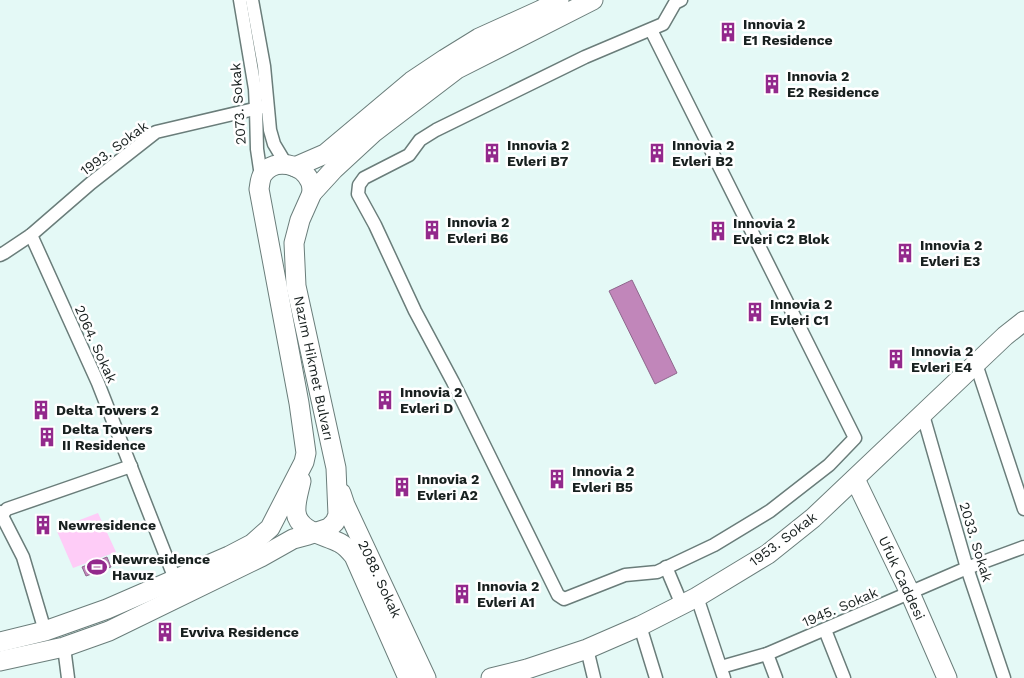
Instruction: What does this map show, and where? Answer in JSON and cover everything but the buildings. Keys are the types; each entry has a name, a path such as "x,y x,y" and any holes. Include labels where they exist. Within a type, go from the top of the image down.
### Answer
{"main road":[{"path":"261,176 270,167 290,165 325,154 412,81 445,59 479,38 559,0"},
{"name":"Nazım Hikmet Bulvarı","path":"0,662 64,647 109,631 261,557 292,539 330,528 338,515 337,478 296,286 294,243 300,220 312,193 373,134 457,69 593,0"},
{"path":"290,165 304,173 311,182 312,193"},
{"name":"Nazım Hikmet Bulvarı","path":"0,642 46,631 107,609 228,556 252,544 270,528 304,462 306,453 299,403 259,189 261,176"},
{"name":"1953. Sokak","path":"491,678 528,673 640,626 689,601 768,554 813,518 1005,336 1024,321"},
{"path":"304,462 296,506 298,520 306,528 340,542 354,556 408,678"},
{"name":"2088. Sokak","path":"337,478 345,505 426,678"},
{"name":"Ufuk Caddesi","path":"855,479 910,593 946,678"}],"street":[{"name":"2073. Sokak","path":"240,0 255,89 274,144 290,165"},
{"name":"2073. Sokak","path":"252,0 264,66 262,108 257,149 261,176"},
{"path":"651,30 855,438 829,465 770,511 714,544 657,572 625,575 564,599 558,595 457,390 415,311 375,225 358,194 359,185 364,178 409,155 420,140 428,135 595,52 663,24 675,3 681,0"},
{"name":"1993. Sokak","path":"0,255 31,235 91,183 156,132 262,108"},
{"name":"2064. Sokak","path":"31,235 98,383 175,579"},
{"path":"976,364 1024,509"},
{"name":"2033. Sokak","path":"922,415 967,568 1004,678"},
{"path":"46,631 23,557 1,514 7,509 66,491 130,466"},
{"name":"1945. Sokak","path":"666,567 689,601 722,673 967,568 1024,546"},
{"path":"640,626 656,678"},
{"path":"825,630 844,678"},
{"path":"64,647 68,678"},
{"path":"587,649 594,678"},
{"path":"768,654 776,678"}],"shaded area":[{"path":"632,280 677,373 655,384 609,291"},
{"path":"98,513 116,552 73,568 56,529"},
{"name":"Newresidence Havuz","path":"107,557 111,567 86,576 82,567"}],"place":[{"name":"Innovia 2 E1 Residence","path":"728,32"},
{"name":"Innovia 2 E2 Residence","path":"772,84"},
{"name":"Innovia 2 Evleri B7","path":"492,153"},
{"name":"Innovia 2 Evleri B2","path":"657,153"},
{"name":"Innovia 2 Evleri B6","path":"432,230"},
{"name":"Innovia 2 Evleri C2 Blok","path":"718,231"},
{"name":"Innovia 2 Evleri E3","path":"905,253"},
{"name":"Innovia 2 Evleri C1","path":"755,312"},
{"name":"Innovia 2 Evleri E4","path":"896,359"},
{"name":"Innovia 2 Evleri D","path":"385,400"},
{"name":"Delta Towers 2","path":"41,410"},
{"name":"Delta Towers II Residence","path":"47,437"},
{"name":"Innovia 2 Evleri B5","path":"557,479"},
{"name":"Innovia 2 Evleri A2","path":"402,487"},
{"name":"Newresidence","path":"43,525"},
{"name":"Newresidence Havuz","path":"97,567"},
{"name":"Innovia 2 Evleri A1","path":"462,594"},
{"name":"Evviva Residence","path":"165,632"}]}
